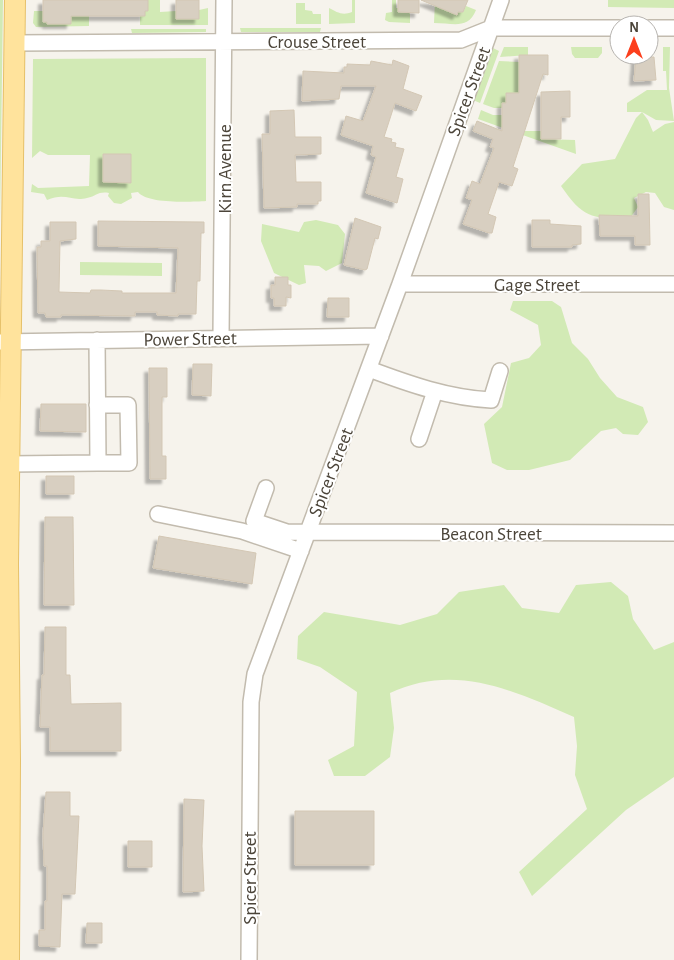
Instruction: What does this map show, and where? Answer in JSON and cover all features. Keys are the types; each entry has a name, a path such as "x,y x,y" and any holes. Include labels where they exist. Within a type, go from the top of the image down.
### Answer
{"main road":[{"path":"9,960 5,828 4,497 9,464 5,342 15,0"}],"street":[{"name":"Kirn Avenue","path":"221,338 224,0"},
{"name":"Spicer Street","path":"249,960 249,781 253,687 260,661 400,284 501,0"},
{"name":"Crouse Street","path":"14,43 461,40 491,28 609,28"},
{"path":"659,28 674,28"},
{"name":"Gage Street","path":"400,284 674,284"},
{"name":"Power Street","path":"5,342 381,336"},
{"path":"97,340 98,463"},
{"path":"369,369 435,391 468,399 491,400 500,371"},
{"path":"419,439 435,391"},
{"path":"9,464 129,464 128,405 97,405"},
{"name":"Beacon Street","path":"266,488 254,521 287,532 674,533"},
{"path":"158,514 242,531 301,551"}],"green space":[{"path":"0,0 3,0 0,223"},
{"path":"148,0 160,0 160,12 176,11 176,19 198,19 199,10 208,8 208,25 140,25 140,16 145,16 145,11 148,11"},
{"path":"352,0 355,0 355,23 329,24 329,8 342,14 352,12"},
{"path":"392,0 396,0 398,12 410,13 410,23 389,22 385,20 386,13 392,12"},
{"path":"435,0 438,7 457,15 458,12 463,12 466,6 476,10 473,16 464,23 434,23"},
{"path":"608,0 674,0 674,8 608,7"},
{"path":"296,3 305,3 305,10 312,11 313,14 321,14 321,24 296,24"},
{"path":"71,6 83,16 89,16 89,26 36,27 33,23 34,11 43,11 43,22 48,24 71,24"},
{"path":"240,28 321,28 320,32 241,32"},
{"path":"131,29 206,29 206,32 132,33"},
{"path":"504,47 528,47 528,55 500,57"},
{"path":"571,47 602,47 602,53 598,58 575,58"},
{"path":"663,47 670,47 669,88 674,121 656,120 642,112 627,112 627,103 647,90 667,90 666,71 663,71"},
{"path":"493,48 499,51 480,103 473,100"},
{"path":"206,58 206,201 180,202 150,199 138,192 131,193 132,198 121,204 114,203 108,196 109,193 100,193 81,199 59,197 47,200 44,194 31,192 32,184 38,188 89,186 90,155 48,155 40,151 32,158 33,59"},
{"path":"499,61 519,62 519,93 502,108 494,108 483,104"},
{"path":"481,110 493,115 502,115 516,131 541,131 541,139 575,140 576,154 478,119"},
{"path":"642,112 653,132 665,124 674,122 674,210 664,207 655,193 646,192 634,198 638,207 628,221 596,217 588,214 575,204 561,186 582,164 615,159 636,118"},
{"path":"316,220 338,225 345,234 342,263 326,271 319,266 304,265 306,283 299,285 274,273 261,241 262,224 299,232 304,222"},
{"path":"80,262 162,263 162,276 80,275"},
{"path":"513,301 552,301 561,307 572,343 588,359 600,378 617,397 643,407 648,422 638,435 623,434 616,428 601,431 570,460 529,470 507,470 492,463 484,424 502,407 511,363 529,358 541,345 538,325 510,310"},
{"path":"611,582 628,596 633,619 654,650 674,642 674,777 626,810 532,896 519,872 587,809 575,775 577,746 574,717 529,698 483,684 461,680 438,680 414,684 390,693 394,728 390,757 365,776 334,776 328,760 354,746 357,692 320,667 297,659 298,636 324,612 400,625 437,614 459,592 504,585 522,608 559,613 576,585"}],"building":[{"path":"43,0 148,0 148,11 145,11 145,16 71,16 71,24 47,24 47,22 43,22"},
{"path":"176,0 199,0 199,19 176,19"},
{"path":"398,0 419,0 419,13 398,12"},
{"path":"421,0 468,0 463,12 458,12 457,15"},
{"path":"519,55 548,55 548,75 543,74 513,167 518,169 512,186 499,182 488,214 496,217 492,233 489,233 463,224 472,200 466,198 472,181 480,184 494,148 490,147 493,139 473,131 477,121 502,131 502,103 506,103 506,93 519,93"},
{"path":"393,60 409,66 403,89 422,96 416,111 395,103 384,137 392,139 391,142 396,143 395,147 404,149 396,177 403,179 397,203 366,193 376,157 371,155 373,146 341,135 346,116 363,121 376,86 341,86 339,99 302,101 303,71 344,73 344,67 347,67 347,64 370,65 371,61 392,65"},
{"path":"635,65 655,65 656,80 634,81"},
{"path":"570,91 570,117 561,117 561,139 541,139 541,92"},
{"path":"294,110 295,137 321,137 321,154 295,155 296,182 321,182 321,201 318,201 318,204 297,204 297,207 264,208 262,134 270,134 270,111"},
{"path":"103,154 131,154 131,183 103,182"},
{"path":"638,194 649,194 650,245 635,245 635,236 600,236 599,215 638,216"},
{"path":"355,218 381,227 378,239 375,238 367,269 365,270 344,265"},
{"path":"532,220 550,220 550,224 581,226 581,244 572,245 572,247 532,247"},
{"path":"98,221 204,222 204,233 201,233 200,281 197,281 196,314 178,314 178,316 157,315 157,312 135,312 135,316 61,315 61,317 46,317 45,313 38,313 37,247 41,247 41,241 50,241 50,222 76,222 76,239 60,241 59,292 90,293 91,290 101,290 122,291 122,293 176,293 178,248 98,246"},
{"path":"275,277 288,277 288,285 291,285 291,298 286,297 286,306 274,306 274,298 271,298 271,285 275,285"},
{"path":"328,298 349,298 349,317 327,317"},
{"path":"193,364 212,364 211,396 192,395"},
{"path":"149,368 167,368 167,397 162,397 162,456 166,456 166,479 150,479"},
{"path":"41,404 86,404 86,432 40,431"},
{"path":"46,476 74,476 74,494 46,494"},
{"path":"45,517 73,517 74,605 44,605"},
{"path":"159,536 256,553 252,584 153,568"},
{"path":"45,627 66,627 66,675 70,675 71,704 121,703 121,751 50,751 50,727 40,727"},
{"path":"46,792 70,792 70,816 79,816 75,894 62,894 60,947 39,946 39,930 45,930 45,901 47,901 47,866 44,866 43,834"},
{"path":"184,799 204,800 202,846 204,891 183,892"},
{"path":"295,811 374,811 374,865 295,865"},
{"path":"128,841 152,841 152,867 128,867"},
{"path":"87,923 102,923 102,943 86,943"}]}
